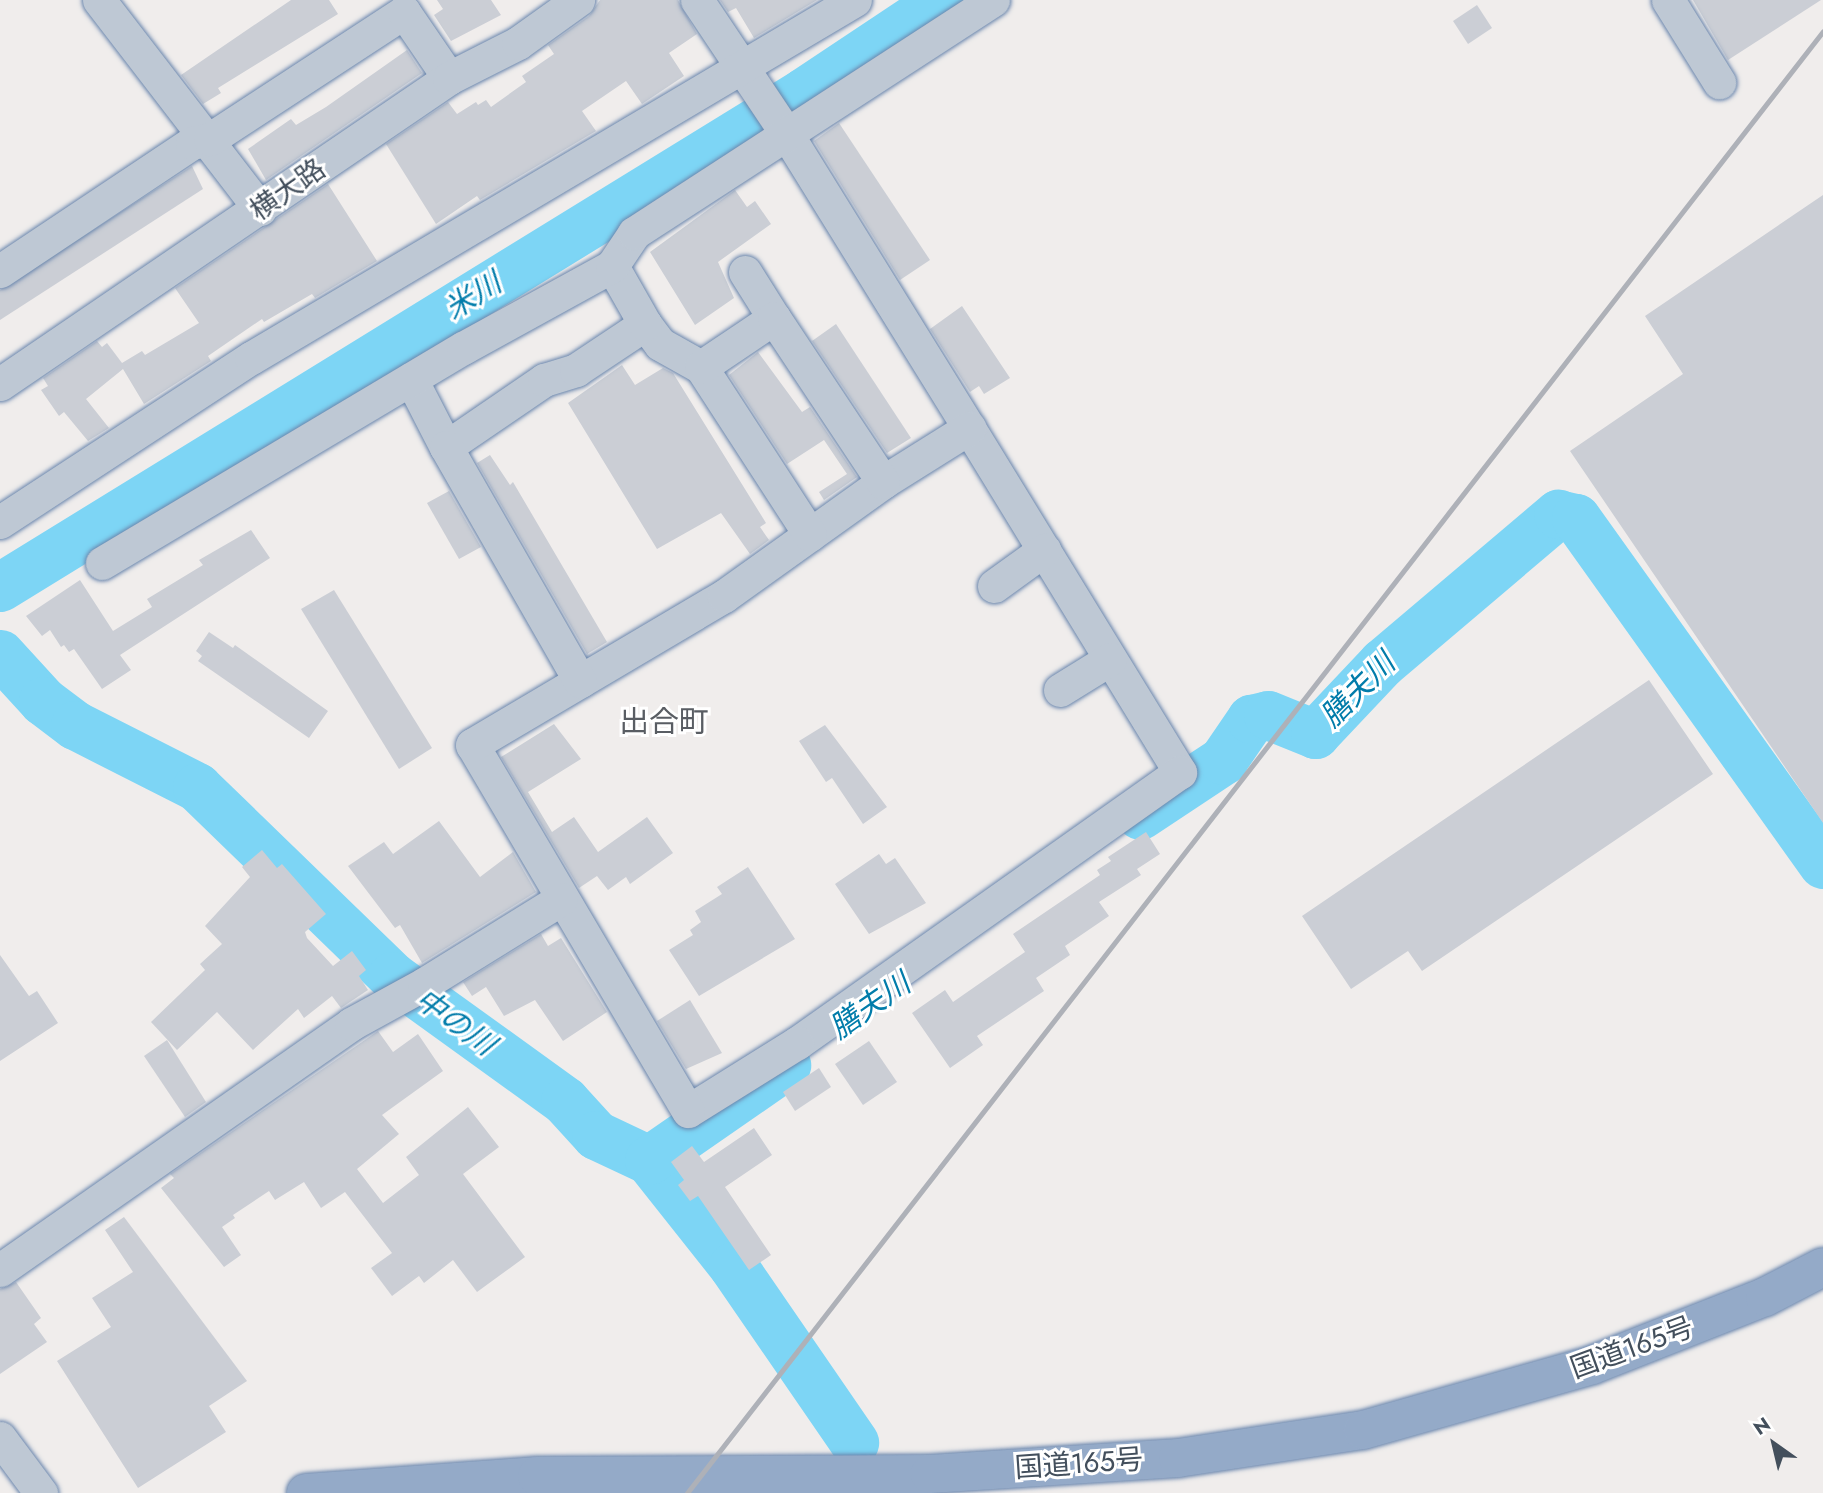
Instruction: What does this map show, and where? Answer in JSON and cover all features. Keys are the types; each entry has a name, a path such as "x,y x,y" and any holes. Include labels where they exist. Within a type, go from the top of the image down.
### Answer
{"highway":[{"name":"国道165号","path":"312,1492 537,1476 930,1474 1178,1458 1363,1430 1592,1365 1765,1297 1823,1267"}],"street":[{"path":"99,0 211,139 260,209"},
{"name":"横大路","path":"0,384 449,78 518,43 578,0"},
{"path":"697,0 746,69 970,428 1180,772 797,1044 688,1111 472,745 724,596 883,482 970,428"},
{"path":"0,522 251,358 746,69 855,0"},
{"path":"102,563 411,379 612,266 634,233 785,132 993,0"},
{"path":"1668,0 1719,82"},
{"path":"0,271 192,143 211,139 404,12 449,78"},
{"path":"612,266 645,324 660,344 701,368 810,535"},
{"path":"745,272 883,482"},
{"path":"701,368 774,318"},
{"path":"446,447 544,380 576,370 645,324"},
{"path":"411,379 446,447 580,681"},
{"path":"994,586 1044,550"},
{"path":"1060,690 1110,659"},
{"path":"0,1270 351,1024 411,992 561,899"},
{"path":"0,1438 41,1493"}],"building":[{"path":"291,0 329,0 338,14 218,88 221,93 203,104 181,75"},
{"path":"437,0 491,0 501,15 451,41 434,15 443,9"},
{"path":"600,0 678,0 697,34 669,53 684,76 642,104 626,81 582,111 596,131 480,200 477,196 436,224 386,144 448,102 457,114 476,102 478,105 486,100 491,107 526,82 522,76 554,54 548,45 589,16"},
{"path":"720,0 817,0 754,38 736,8 728,12"},
{"path":"1693,0 1821,0 1728,60"},
{"path":"1477,5 1492,28 1468,44 1453,21"},
{"path":"407,50 422,73 266,180 248,149 291,119 296,125 326,107"},
{"path":"839,123 930,260 900,280 814,141"},
{"path":"192,166 203,189 0,320 0,290"},
{"path":"328,184 377,261 315,298 312,294 264,322 262,319 208,356 211,361 144,404 123,369 86,399 109,428 88,441 64,412 59,416 41,390 48,386 43,378 97,341 102,347 107,343 122,363 142,351 145,355 199,323 175,288"},
{"path":"735,190 747,207 755,201 771,224 718,262 734,298 695,325 650,252"},
{"path":"1823,195 1823,823 1570,451 1683,374 1645,316"},
{"path":"962,306 1010,378 984,394 979,386 970,392 930,329"},
{"path":"836,324 911,438 887,453 812,341"},
{"path":"758,352 802,412 810,407 857,477 824,500 819,492 847,474 824,440 787,464 729,375"},
{"path":"622,365 635,385 663,368 673,373 766,523 760,527 769,540 750,554 721,513 657,549 568,403"},
{"path":"490,455 510,485 513,482 607,642 587,654 477,463"},
{"path":"449,491 481,547 459,559 427,503"},
{"path":"251,530 270,558 120,655 131,670 102,689 74,649 69,652 64,645 61,647 50,630 42,636 26,616 80,580 113,631 152,607 147,599 203,565 199,560"},
{"path":"334,590 432,748 399,769 301,609"},
{"path":"209,632 233,648 235,645 328,711 309,738 198,661 202,656 196,651"},
{"path":"1649,680 1713,774 1422,971 1408,951 1351,989 1302,916"},
{"path":"554,724 581,759 528,792 552,832 574,817 598,852 647,817 673,853 630,884 626,877 608,890 597,876 579,888 501,757"},
{"path":"825,725 887,807 863,824 832,778 826,782 799,741"},
{"path":"439,821 480,877 513,852 536,892 422,963 400,925 395,928 348,866 384,842 393,854"},
{"path":"1146,832 1160,854 1137,869 1141,875 1099,902 1109,916 1065,946 1070,955 1036,978 1044,991 977,1036 983,1045 950,1068 912,1013 945,990 953,1002 1025,952 1013,934 1100,875 1097,870 1111,861 1108,857"},
{"path":"262,850 277,868 282,864 326,914 305,932 307,938 333,966 352,951 366,970 359,976 368,990 341,1008 332,996 304,1018 298,1009 253,1050 217,1012 177,1050 151,1022 205,970 200,964 222,944 205,926 250,877 242,867"},
{"path":"879,854 886,864 895,858 926,903 869,934 835,884"},
{"path":"748,867 795,939 699,996 669,950 693,935 690,930 701,922 695,911 722,894 717,887"},
{"path":"541,934 548,946 561,938 607,1012 563,1041 535,1000 504,1016 486,987 472,996 463,982"},
{"path":"0,955 29,996 37,991 58,1023 0,1061"},
{"path":"690,1000 722,1053 686,1069 657,1021"},
{"path":"378,1031 393,1052 418,1034 443,1071 382,1115 399,1134 357,1169 383,1203 419,1175 406,1157 468,1107 499,1147 463,1174 525,1257 477,1292 453,1260 424,1283 419,1276 392,1296 371,1268 392,1253 345,1192 321,1208 304,1182 275,1200 269,1191 233,1215 235,1218 222,1227 241,1255 224,1267 161,1188 174,1178 170,1174"},
{"path":"167,1040 206,1102 185,1117 144,1056"},
{"path":"869,1041 897,1082 863,1105 835,1064"},
{"path":"819,1068 831,1087 795,1111 783,1092"},
{"path":"754,1128 772,1155 725,1187 771,1255 749,1270 698,1196 690,1201 678,1185 684,1180 671,1162 692,1146 704,1162"},
{"path":"124,1217 247,1381 209,1406 226,1432 138,1488 57,1361 111,1327 92,1298 133,1272 105,1230"},
{"path":"16,1282 41,1318 34,1324 47,1342 0,1374 0,1289"}],"waterway":[{"name":"米川","path":"0,587 804,92 942,0"},
{"name":"膳夫川","path":"1140,815 1223,760 1251,719 1268,715 1315,734 1382,663 1558,514 1576,518 1823,864"},
{"name":"中の川","path":"0,654 43,701 75,725 197,787 392,976 565,1101 596,1135 649,1160 733,1266 854,1442"},
{"name":"膳夫川","path":"649,1160 786,1065"}],"railway":[{"path":"687,1493 1823,31"}],"district":[{"name":"出合町","path":"664,722"}]}
